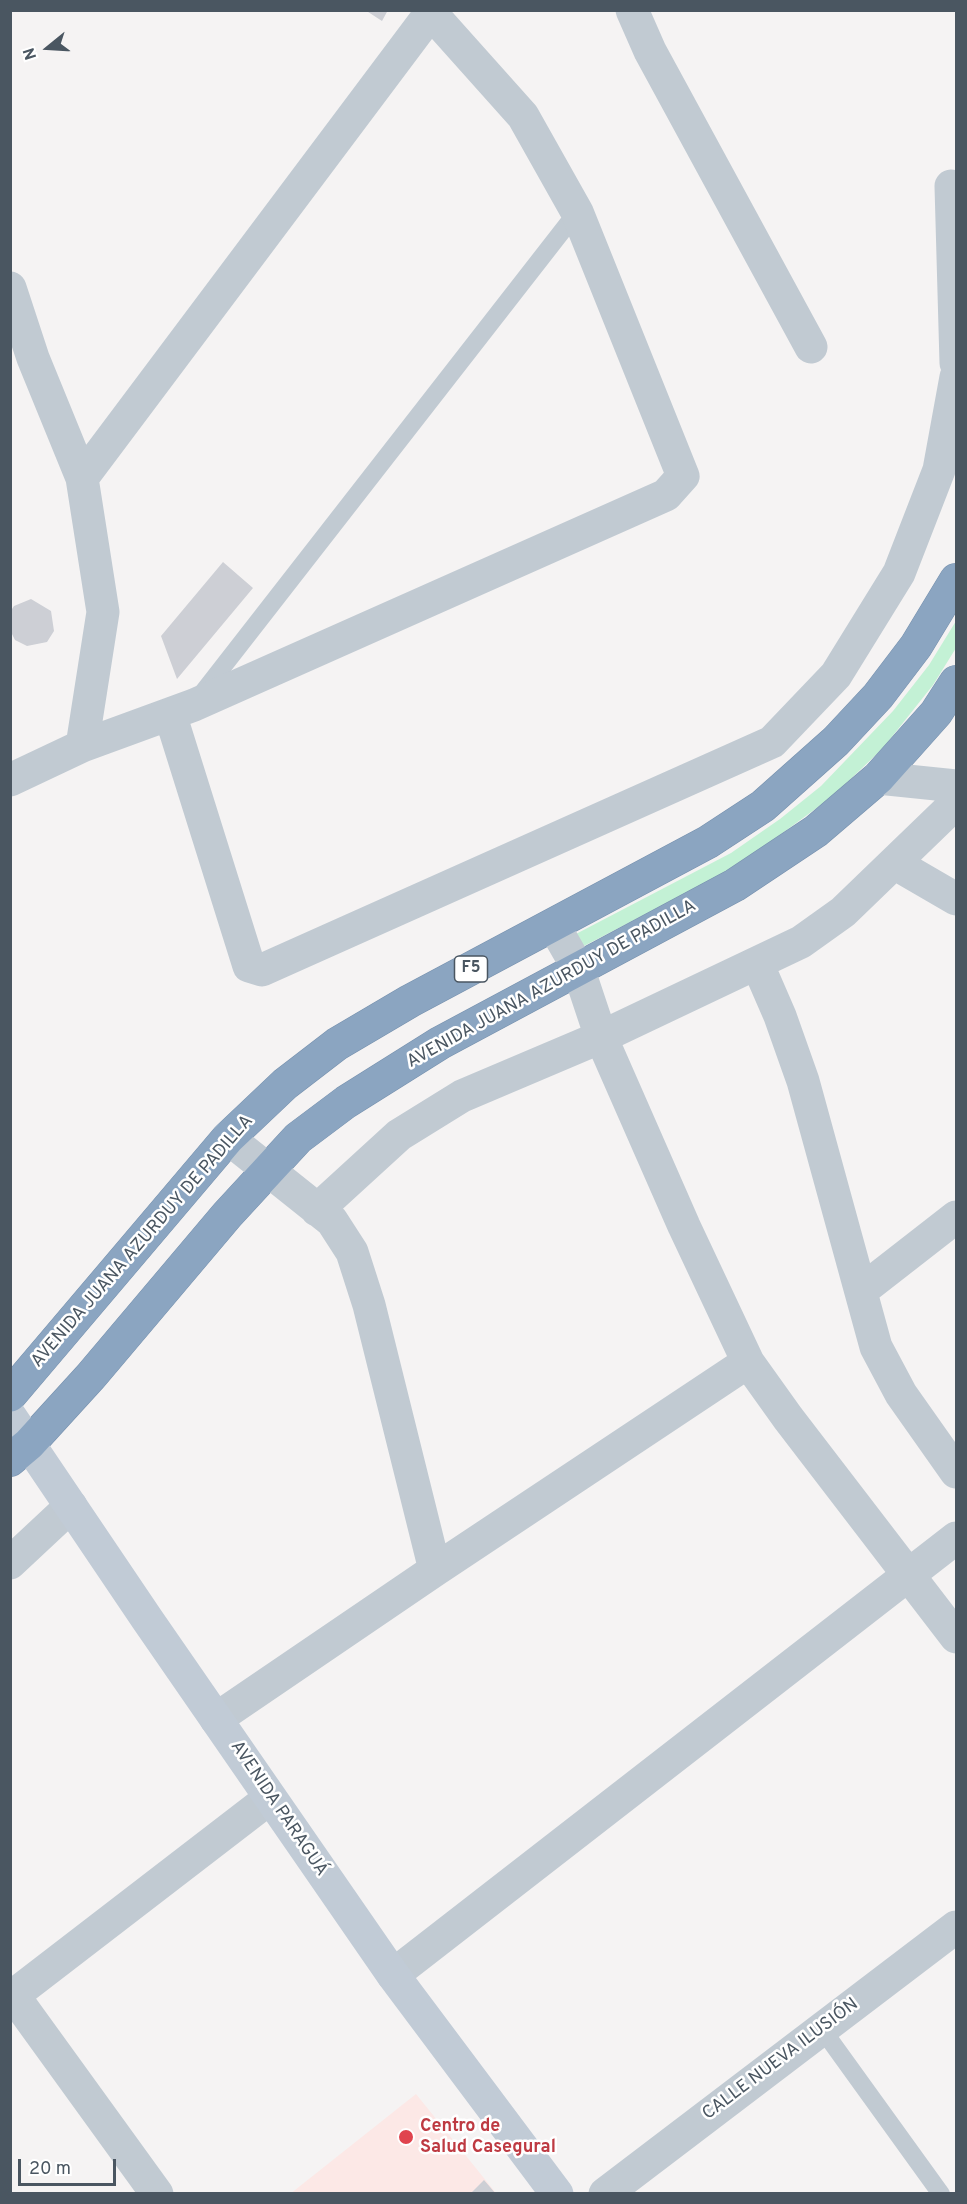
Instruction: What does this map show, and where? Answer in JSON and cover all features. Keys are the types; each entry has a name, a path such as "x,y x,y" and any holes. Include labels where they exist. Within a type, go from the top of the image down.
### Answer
{"highway":[{"name":"AVENIDA JUANA AZURDUY DE PADILLA","path":"10,1395 228,1138 285,1084 337,1044 410,1001 708,842 763,806 836,741 878,696 916,646 957,580"},
{"name":"AVENIDA JUANA AZURDUY DE PADILLA","path":"20,1452 268,1169 298,1138 346,1102 440,1043 735,885 816,831 878,778 936,713 957,682"}],"street":[{"path":"632,10 650,51 811,347"},
{"path":"10,780 82,746 182,709 666,495 683,476 577,212 523,116 432,12 82,478"},
{"path":"951,186 957,363"},
{"path":"10,288 33,358 82,478 103,612 82,746"},
{"path":"182,709 249,966 262,970 772,742 836,675 900,573 939,470 957,377"},
{"path":"878,778 957,786"},
{"path":"317,1209 399,1135 462,1096 601,1037 801,942 843,912 957,803"},
{"path":"894,863 957,900"},
{"path":"554,926 578,968 601,1037 684,1226 748,1362 788,1418 957,1637"},
{"path":"757,963 780,1016 803,1081 876,1347 901,1394 957,1472"},
{"path":"228,1138 332,1221 352,1252 365,1294 435,1570"},
{"path":"861,1291 957,1217"},
{"path":"216,1719 748,1362"},
{"name":"AVENIDA PARAGUÁ","path":"10,1416 20,1452 71,1506 393,1975 557,2193"},
{"path":"10,1563 71,1506"},
{"path":"393,1975 957,1538"},
{"path":"157,2193 12,1997 270,1798"},
{"name":"CALLE NUEVA ILUSIÓN","path":"605,2193 957,1927"}],"lane":[{"path":"182,709 577,212"},
{"path":"822,2029 941,2193"}],"shaded area":[{"name":"Centro de Salud Casegural","path":"416,2094 496,2193 290,2194"}],"green space":[{"path":"956,621 956,648 933,685 883,748 833,796 717,877 582,947 574,935 731,853 780,819 821,786 893,711 929,665"}],"building":[{"path":"365,10 388,10 382,21"},
{"path":"223,562 253,588 177,679 161,636"},
{"path":"31,599 51,611 54,631 47,642 27,646 15,640 10,630 10,612 14,606"},
{"path":"484,2180 496,2194 470,2194"}],"place":[{"name":"Centro de Salud Casegural","path":"406,2137"}]}
